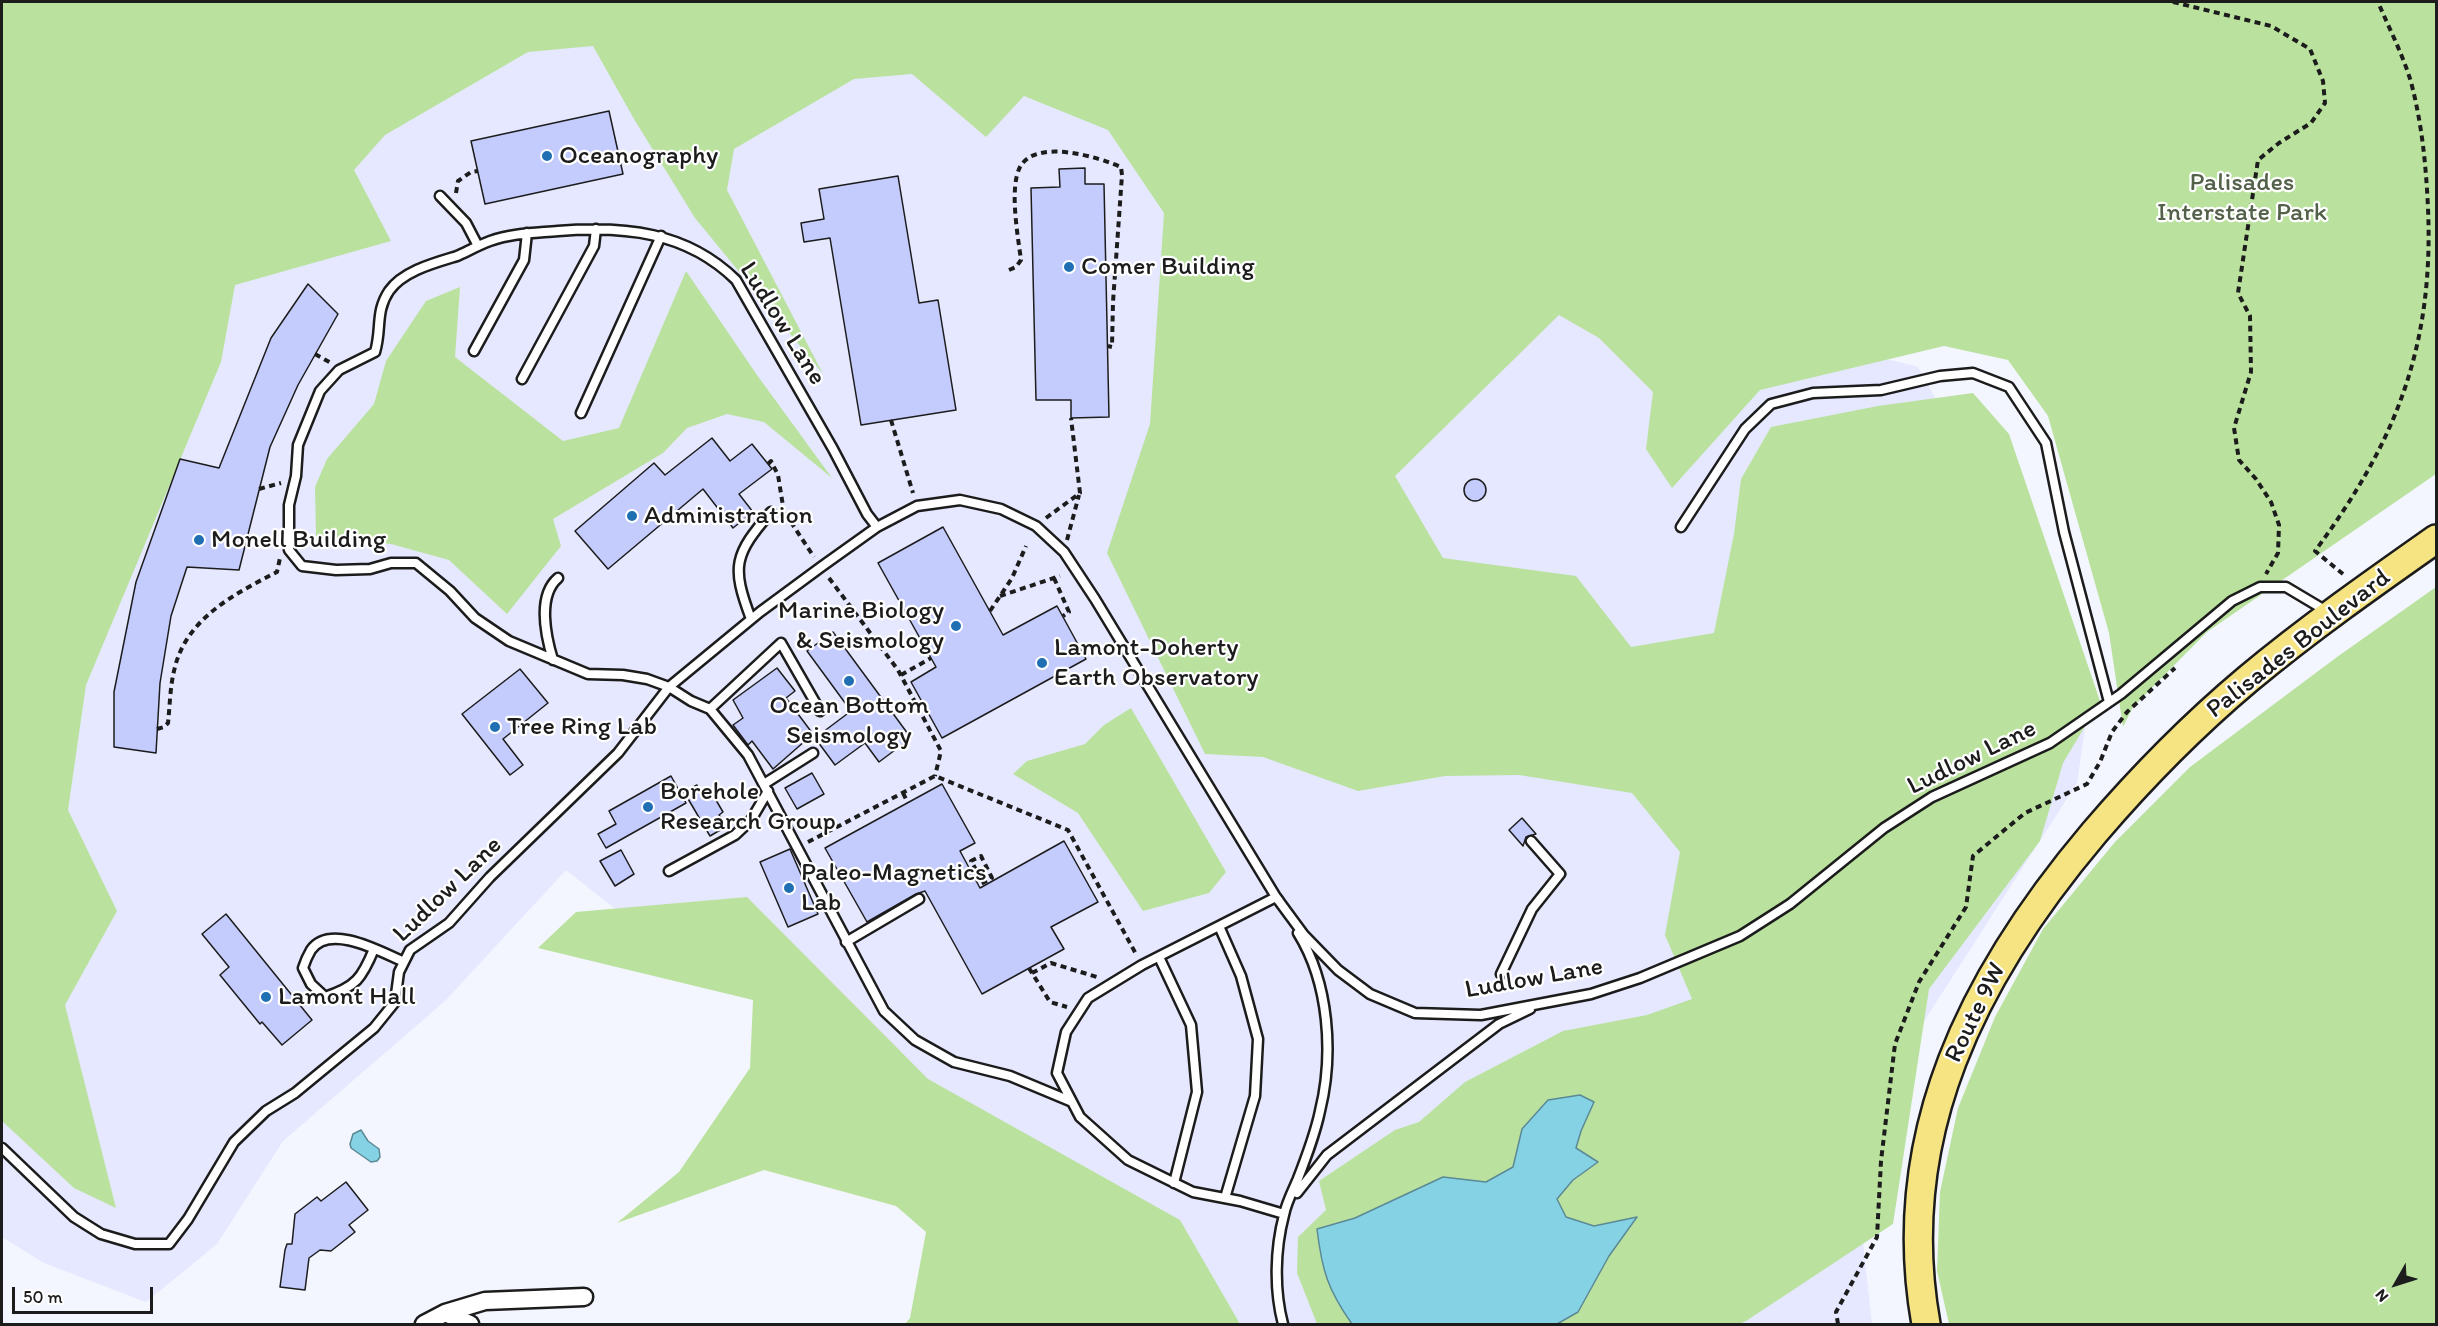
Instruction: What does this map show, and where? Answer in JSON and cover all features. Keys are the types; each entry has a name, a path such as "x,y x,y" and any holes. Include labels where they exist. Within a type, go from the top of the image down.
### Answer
{"main road":[{"name":"Palisades Boulevard","path":"2166,754 2246,680 2331,614 2436,540"},
{"name":"Route 9W","path":"1926,1324 1918,1253 1921,1179 1935,1109 1958,1045 1993,973 2046,891 2108,816 2166,754"}],"street":[{"path":"424,1324 445,1312 485,1301 584,1297"},
{"path":"445,1312 470,1324"}],"lane":[{"path":"440,196 466,222 478,246"},
{"name":"Ludlow Lane","path":"669,687 647,679 623,675 588,674 509,641 475,618 450,591 416,563 391,563 369,569 336,570 302,566 289,550 289,506 296,476 298,446 320,391 339,370 375,352 379,338 379,312 390,290 410,273 489,241 527,233 597,229 618,229 661,236 706,257 723,267 736,280 828,440 867,514 877,527"},
{"path":"522,379 594,246 597,229"},
{"path":"474,351 524,260 527,233"},
{"path":"581,413 661,236"},
{"path":"1681,526 1745,429 1771,404 1813,393 1881,390 1940,376 1973,373 2009,387 2046,443 2064,532 2109,702"},
{"name":"Ludlow Lane","path":"2,1148 74,1217 101,1234 135,1244 169,1244 188,1219 234,1142 266,1111 295,1093 374,1028 395,1002 399,972 410,950 449,923 490,877 618,753 669,687 751,619 821,567 877,527 917,506 960,500 1001,509 1035,526 1064,552 1276,897 1304,935 1338,970 1370,994 1415,1013 1482,1015 1591,994 1640,978 1740,936 1790,904 1884,828 1932,797 2050,743 2109,702 2232,601 2259,587 2286,587 2308,598 2331,614"},
{"path":"751,619 740,589 737,568 743,547 771,513"},
{"path":"553,660 546,631 547,598 554,581 558,578"},
{"path":"710,709 781,643 820,711"},
{"path":"669,687 691,701 710,709 747,755 884,1011 915,1040 954,1062 1010,1076 1070,1101"},
{"path":"669,871 735,835 752,820 766,788 813,753"},
{"path":"1501,974 1532,909 1560,874 1531,841"},
{"path":"1283,1324 1276,1260 1284,1214 1321,1110 1327,1063 1325,1020 1318,975 1301,937 1276,897 1142,965 1088,998 1066,1032 1057,1073 1080,1117 1128,1160 1193,1192 1284,1214"},
{"path":"846,942 919,899"},
{"path":"1219,926 1241,976 1258,1039 1255,1096 1225,1198"},
{"path":"374,949 364,973 355,983 343,991 325,997 311,984 303,968 312,949 329,939 344,939 374,949 404,962"},
{"path":"1159,957 1191,1025 1197,1092 1174,1182"},
{"path":"1284,1214 1303,1183 1328,1155 1499,1024 1539,1005"}],"path":[{"path":"2173,2 2271,26 2310,49 2323,81 2325,103 2312,123 2279,143 2258,160 2249,231 2240,272 2238,293 2250,316 2251,372 2234,428 2239,460 2256,479 2271,502 2278,525 2278,553 2259,587"},
{"path":"2343,574 2315,551 2355,495 2393,421 2415,360 2427,291 2429,233 2426,155 2410,80 2378,2"},
{"path":"1009,270 1016,267 1021,260 1016,188 1021,166 1025,161 1041,154 1063,152 1107,161 1121,167 1112,346 1108,346"},
{"path":"315,354 337,366"},
{"path":"1064,552 1080,493 1071,418"},
{"path":"891,420 917,506"},
{"path":"768,464 771,461 778,475 785,514 901,675 941,751 935,776 798,847"},
{"path":"260,489 284,482"},
{"path":"1035,526 1080,493"},
{"path":"990,611 1012,578 1026,546"},
{"path":"1000,596 1060,576"},
{"path":"1054,578 1070,612 1063,616"},
{"path":"901,675 931,658"},
{"path":"935,776 1068,830 1142,965"},
{"path":"903,793 908,802"},
{"path":"974,877 979,874 972,861 981,856 992,878 979,885"},
{"path":"1032,973 1051,963 1107,980"}],"shaded area":[{"name":"Lamont-Doherty Earth Observatory","path":"551,2 1135,2 1737,321 1918,367 2092,679 2077,783 1926,1018 1856,1180 1872,1324 1184,1324 940,1124 721,899 633,923 566,870 445,1001 283,1141 217,1244 146,1302 44,1263 2,1237 2,647 160,274"}],"green space":[{"name":"Palisades Interstate Park","path":"2,2 2436,2 2436,474 2207,632 2133,707 2123,727 2109,633 2048,416 2008,360 1944,346 1760,390 1672,488 1646,449 1653,392 1599,338 1559,315 1395,476 1443,558 1576,576 1631,647 1714,633 1734,534 1741,479 1771,427 1878,406 1973,393 2009,434 2100,701 2063,763 2040,841 1929,989 1893,1224 1739,1324 1557,1324 1578,1312 1609,1256 1637,1218 1594,1226 1566,1217 1557,1198 1573,1180 1598,1162 1576,1148 1594,1102 1580,1095 1548,1100 1522,1129 1513,1168 1486,1182 1443,1177 1355,1218 1317,1229 1337,1302 1352,1324 1317,1324 1297,1273 1298,1237 1326,1210 1319,1181 1395,1130 1419,1122 1465,1082 1563,1031 1647,1015 1692,999 1665,935 1680,852 1632,793 1519,775 1445,776 1358,791 1263,757 1205,754 1107,553 1150,424 1164,213 1108,130 1024,96 986,137 912,74 854,79 734,149 727,190 823,374 695,218 634,119 593,46 528,52 385,135 354,170 391,241 235,285 221,362 86,685 68,810 117,911 65,1005 116,1208 74,1188 2,1121"},
{"path":"686,271 757,375 832,478 764,422 727,414 687,428 663,453 553,519 561,546 507,614 449,560 391,544 316,536 315,487 327,459 374,404 386,361 426,301 460,287 455,357 563,441 619,428"},
{"path":"2436,587 2436,1324 1949,1324 1937,1271 1940,1192 1958,1108 1995,1017 2043,929 2115,842 2190,767 2337,657"},
{"path":"1131,708 1226,872 1209,893 1143,911 1078,813 1013,774 1027,761 1085,744 1104,725"},
{"path":"747,897 928,1079 1180,1220 1240,1324 905,1324 910,1318 926,1232 896,1206 764,1170 617,1223 679,1172 750,1068 753,1000 538,948 576,912"}],"water":[{"path":"1580,1095 1594,1102 1576,1148 1598,1162 1573,1180 1557,1199 1566,1217 1594,1226 1637,1217 1609,1256 1578,1312 1557,1324 1352,1324 1337,1301 1327,1279 1317,1229 1355,1218 1443,1177 1486,1182 1513,1167 1522,1129 1548,1100"},
{"path":"361,1130 368,1141 379,1149 380,1157 377,1161 371,1162 351,1148 353,1134"}],"building":[{"name":"Oceanography","path":"609,111 623,174 485,204 471,141"},
{"name":"Comer Building","path":"1085,168 1085,184 1104,184 1109,417 1071,418 1071,400 1036,400 1031,188 1060,187 1059,169"},
{"path":"898,176 919,303 938,300 956,410 861,425 830,238 804,242 801,223 824,219 819,189"},
{"name":"Monell Building","path":"308,284 338,314 298,385 270,447 239,570 187,567 171,616 160,683 156,753 114,747 114,692 136,582 180,459 219,468 271,338"},
{"path":"712,438 730,461 752,444 772,469 739,494 753,512 733,528 703,489 608,569 575,531 654,463 665,475"},
{"path":"1475,479 1483,482 1486,490 1483,498 1475,501 1467,498 1464,490 1467,482"},
{"name":"Marine Biology & Seismology","path":"943,527 1003,635 1057,606 1086,659 942,738 911,682 936,667 878,563"},
{"name":"Ocean Bottom Seismology","path":"833,632 911,738 879,762 865,743 835,765 815,738 851,711 807,651"},
{"path":"777,668 795,691 786,698 813,734 773,769 752,741 748,745 733,725 743,718 733,700"},
{"name":"Tree Ring Lab","path":"520,669 548,703 503,739 523,765 510,775 462,714"},
{"path":"812,773 824,794 797,809 785,788"},
{"name":"Borehole Research Group","path":"671,776 686,803 606,848 598,834 616,824 609,811"},
{"path":"942,784 975,843 960,851 980,888 1064,841 1098,902 1051,927 1064,949 982,994 925,891 867,922 825,848"},
{"name":"Borehole Research Group","path":"697,785 705,800 713,795 723,812 719,815 727,826 710,836 684,792"},
{"path":"1522,818 1536,834 1526,837 1523,846 1509,830"},
{"name":"Paleo-Magnetics Lab","path":"790,849 818,914 788,927 760,862"},
{"name":"Borehole Research Group","path":"621,850 634,874 615,886 600,861"},
{"name":"Lamont Hall","path":"226,914 312,1020 282,1045 262,1022 260,1024 220,975 229,967 202,934"},
{"path":"346,1182 368,1210 349,1225 355,1232 331,1251 320,1250 309,1258 305,1290 280,1287 285,1250 287,1244 292,1244 295,1214 317,1197 321,1201"}],"place":[{"name":"Oceanography","path":"547,156"},
{"name":"Comer Building","path":"1069,267"},
{"name":"Administration","path":"632,516"},
{"name":"Monell Building","path":"199,540"},
{"name":"Marine Biology & Seismology","path":"956,626"},
{"name":"Lamont-Doherty Earth Observatory","path":"1042,663"},
{"name":"Ocean Bottom Seismology","path":"849,681"},
{"name":"Tree Ring Lab","path":"495,727"},
{"name":"Borehole Research Group","path":"648,807"},
{"name":"Paleo-Magnetics Lab","path":"789,888"},
{"name":"Lamont Hall","path":"266,997"}]}
